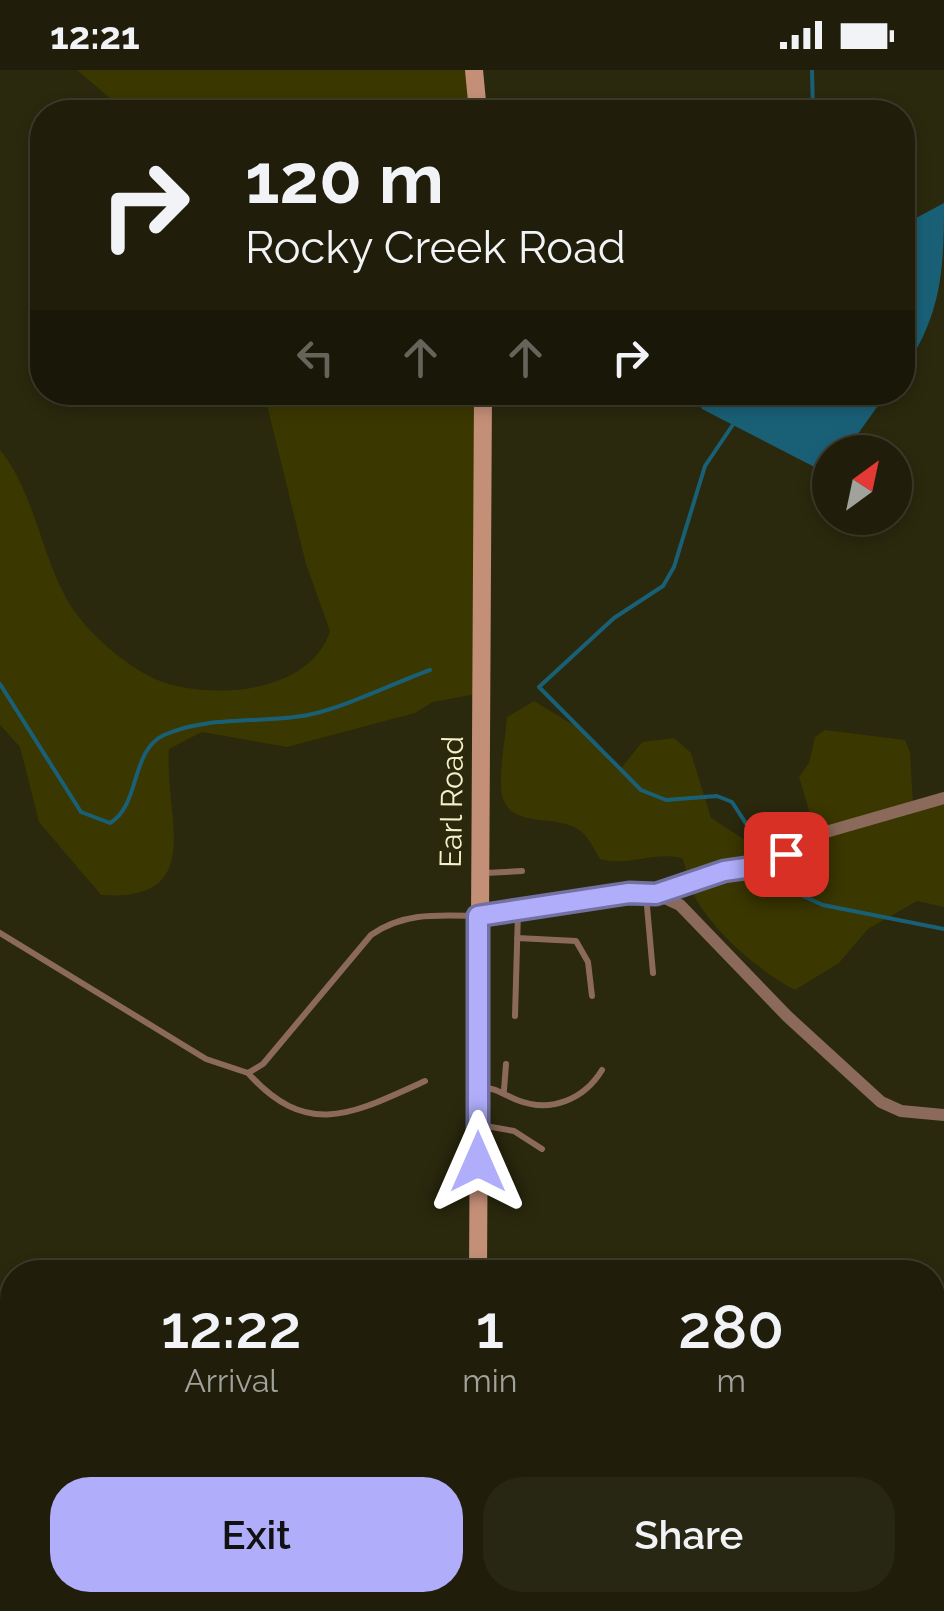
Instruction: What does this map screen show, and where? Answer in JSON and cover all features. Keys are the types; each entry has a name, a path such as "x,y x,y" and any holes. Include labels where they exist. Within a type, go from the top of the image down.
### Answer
{"main road":[{"path":"474,70 477,100"},
{"name":"Earl Road","path":"478,1260 483,405"}],"street":[{"path":"478,916 651,894 724,871 766,865 805,838 944,798"},
{"path":"651,894 680,905 786,1016 881,1102 901,1111 944,1114"}],"lane":[{"path":"479,873 522,870"},
{"path":"651,894 653,973"},
{"path":"514,1016 518,912"},
{"path":"248,1072 263,1064 371,934 391,921 411,916 478,916"},
{"path":"0,933 206,1059 248,1072 286,1106 323,1116 356,1110 425,1081"},
{"path":"517,938 576,942 588,962 592,996"},
{"path":"504,1090 506,1064"},
{"path":"478,1087 504,1090 520,1102 560,1104 580,1097 602,1070"},
{"path":"478,1125 514,1131 542,1148"}],"shaded area":[{"path":"77,70 474,70 477,100 112,100"},
{"path":"267,405 483,405 481,693 433,702 415,713 287,747 202,732 169,749 174,827 168,870 156,885 134,894 101,895 39,822 20,747 0,725 0,450 23,488 56,577 78,616 103,643 155,679 201,690 228,690 279,680 301,669 319,652 330,631 306,564"},
{"path":"534,701 580,729 619,771 642,742 674,738 691,753 711,818 776,860 805,838 813,824 799,777 809,763 815,737 825,730 905,740 910,752 913,805 944,798 944,907 917,901 868,929 839,963 795,990 750,959 708,917 689,884 682,858 600,859 586,836 573,826 512,811 504,802 501,788 507,717"}],"water":[{"path":"944,203 938,290 915,352 915,219"},
{"path":"700,405 878,405 857,435 812,435 812,466"}],"waterway":[{"path":"812,70 813,100"},
{"path":"732,426 705,466 674,567 663,586 614,618 539,687 641,790 666,800 717,796 732,802 769,859"},
{"path":"0,684 81,812 110,823 127,803 146,753 164,735 217,722 308,715 430,670"},
{"path":"775,866 794,892 823,905 944,929"}],"route":[{"path":"478,1162 478,916 629,893 656,894 724,871 766,865 786,854"}]}
